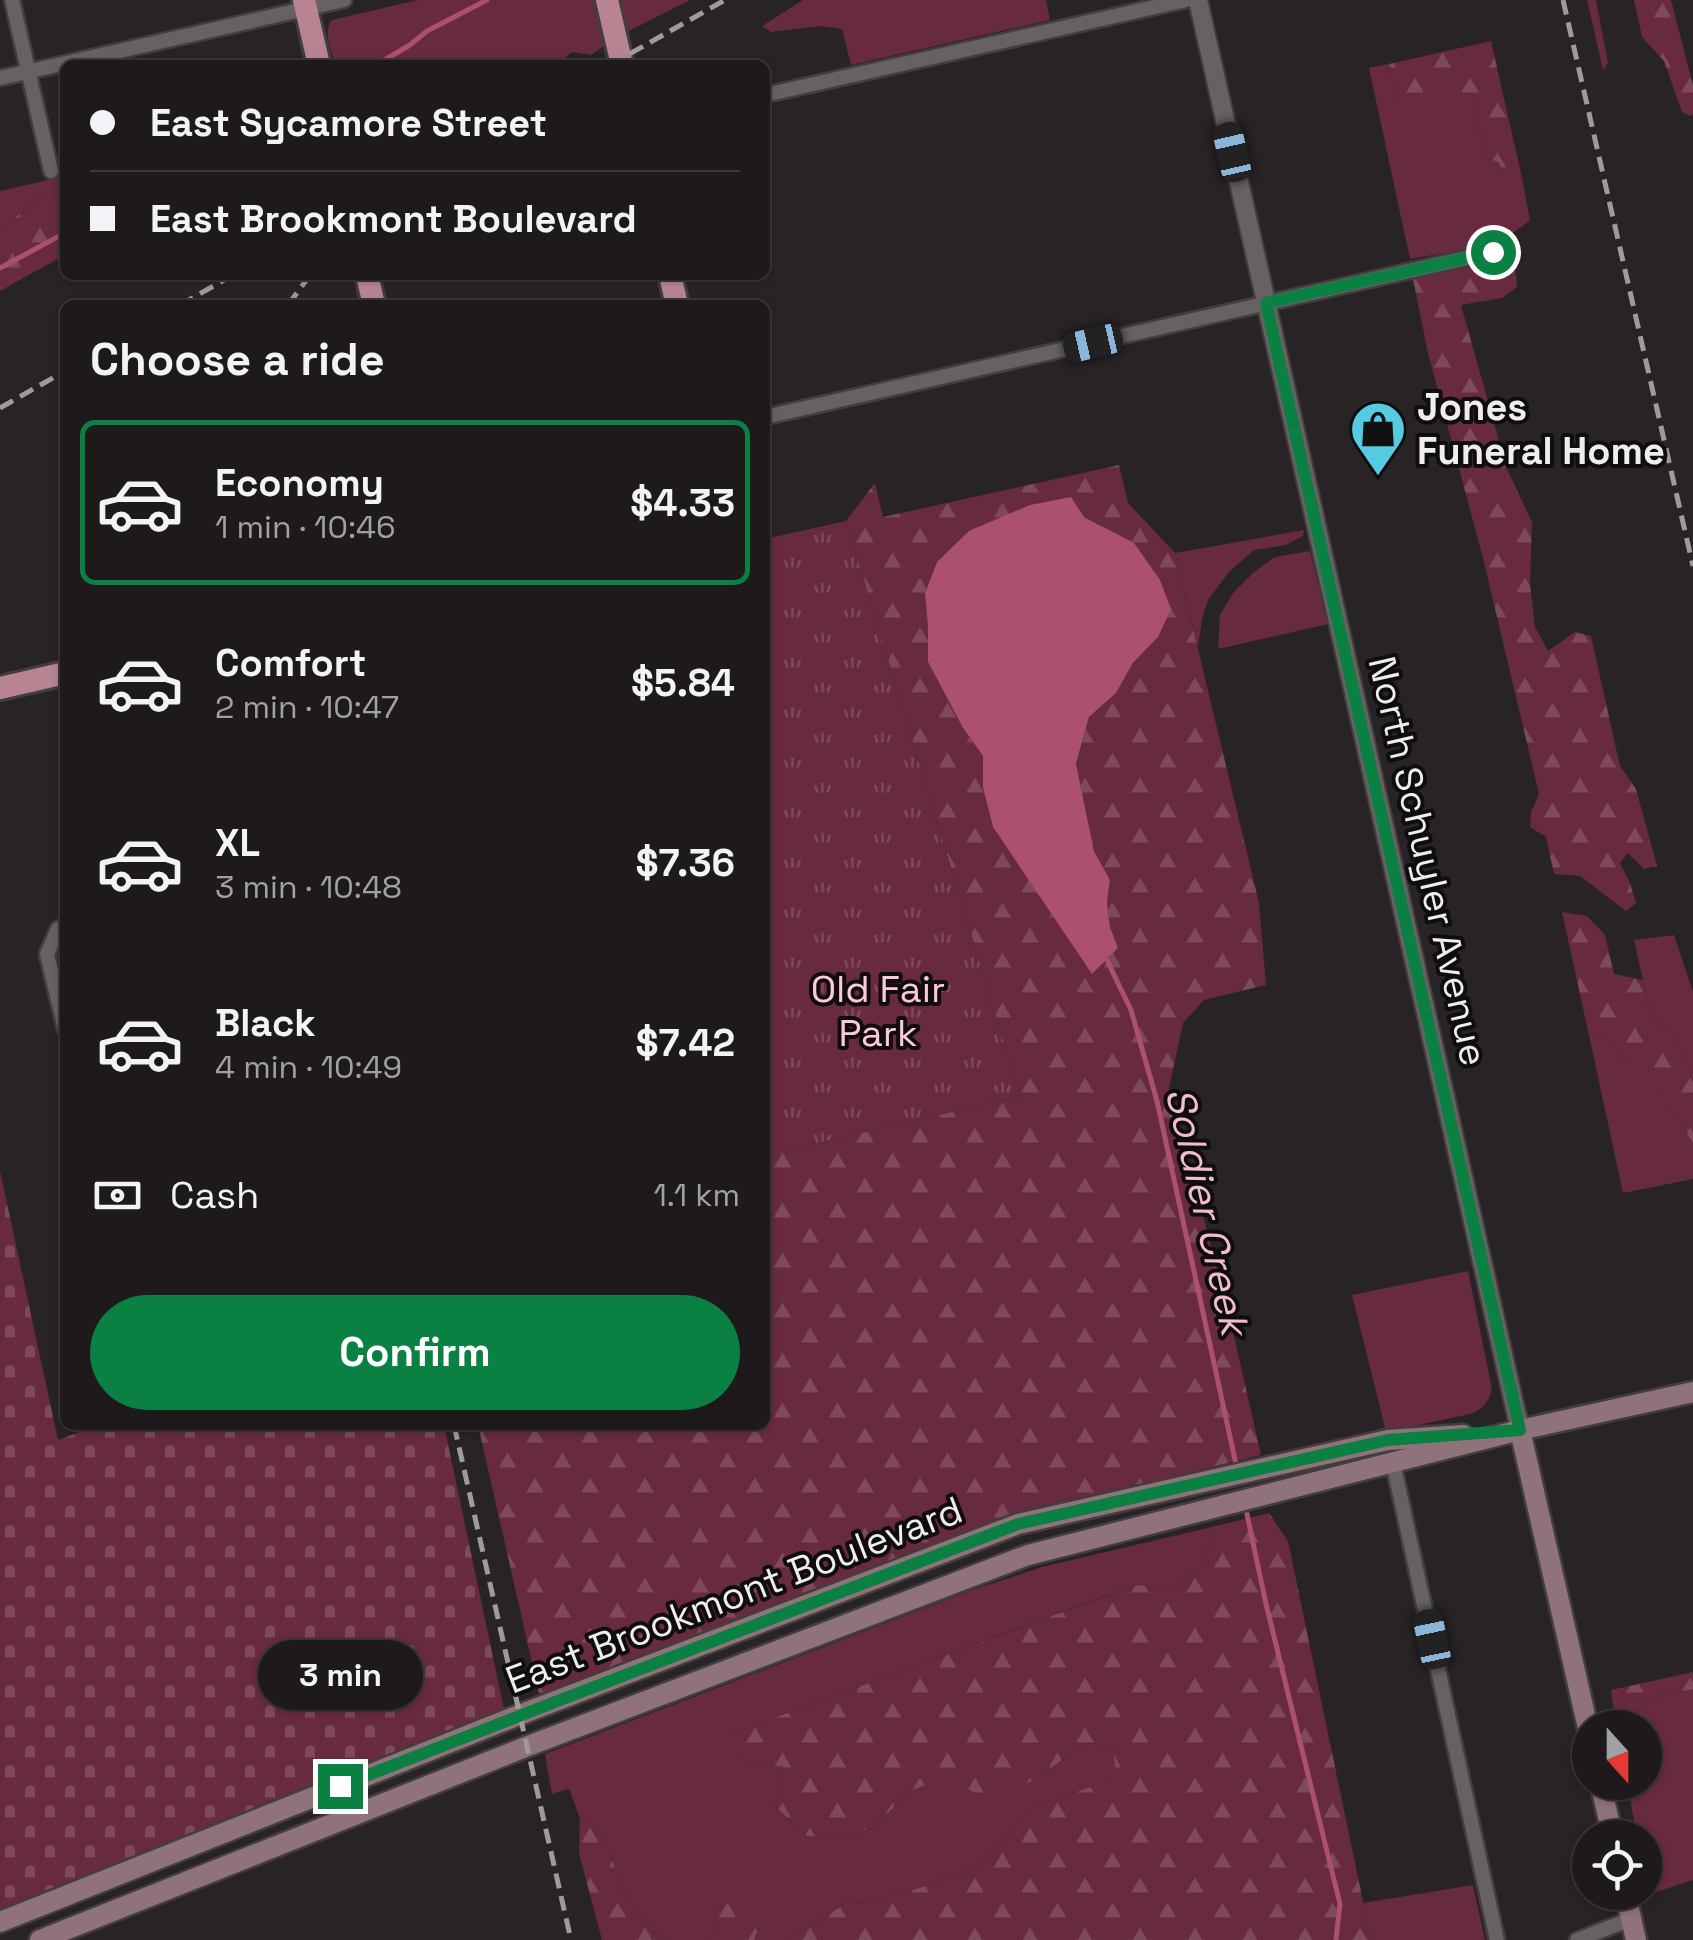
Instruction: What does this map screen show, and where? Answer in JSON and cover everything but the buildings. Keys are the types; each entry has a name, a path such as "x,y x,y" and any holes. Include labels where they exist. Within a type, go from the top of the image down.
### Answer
{"main road":[{"path":"607,0 621,60"},
{"path":"305,4 319,60"},
{"path":"0,688 60,674"},
{"name":"East Brookmont Boulevard","path":"40,1940 528,1746 1028,1555 1520,1430 1693,1392"},
{"name":"East Brookmont Boulevard","path":"0,1922 519,1715 1018,1524 1388,1440 1520,1430"},
{"name":"North Schuyler Avenue","path":"1520,1430 1584,1710"}],"street":[{"path":"12,0 51,172"},
{"path":"77,60 305,4 344,0"},
{"path":"770,94 1186,0"},
{"name":"North Schuyler Avenue","path":"1198,0 1520,1430"},
{"path":"0,78 60,64"},
{"path":"770,416 1493,252"},
{"path":"60,932 48,954 60,1007"},
{"path":"1394,1462 1497,1940"},
{"path":"1577,1940 1634,1930"}],"green space":[{"path":"418,0 595,0 605,45 591,55 572,52 562,60 334,60 328,36 332,20"},
{"path":"618,0 690,0 625,33"},
{"path":"803,0 1046,0 1050,20 851,65 842,29 821,26 771,32 762,26"},
{"path":"1587,0 1596,0 1608,63 1603,70"},
{"path":"1634,0 1671,0 1693,85 1690,116 1682,112 1664,61 1642,37"},
{"path":"1491,41 1522,178 1506,183 1499,163 1486,157 1471,94 1420,110 1395,100 1389,64"},
{"path":"1389,64 1395,100 1471,94 1486,157 1499,163 1506,182 1522,178 1530,220 1489,243 1410,259 1369,68"},
{"path":"60,177 60,182 0,229 0,191"},
{"path":"60,182 60,258 0,291 0,229"},
{"path":"1514,257 1517,287 1502,298 1461,305 1507,469 1532,522 1530,584 1535,627 1548,651 1575,632 1591,636 1620,766 1636,789 1657,866 1644,869 1628,853 1620,863 1636,903 1626,911 1580,876 1554,874 1546,837 1530,827 1539,794 1483,558 1428,353 1413,279"},
{"path":"1119,465 1128,503 1175,553 1259,903 1266,985 1204,1000 1183,1023 1169,1088 1229,1314 1261,1455 1024,1513 540,1698 479,1430 770,1430 770,1154 1020,1096 846,521 875,483 883,517","holes":["1084,517 1101,525 1158,637 1133,663 1116,693 1089,717 1076,765 1094,851 1110,880 1107,902 1117,947 1093,973 993,827 983,788 983,756 963,728 928,662 925,593 937,562"]},
{"name":"Old Fair Park","path":"846,521 1020,1096 770,1154 770,538"},
{"path":"1304,530 1303,536 1286,545 1254,550 1229,572 1208,600 1198,648 1175,553"},
{"path":"1310,551 1328,624 1218,649 1220,615 1233,593 1275,557"},
{"path":"1562,912 1587,916 1605,935 1614,974 1643,980 1651,1016 1670,1030 1693,1071 1693,1143 1639,1063 1624,1061 1609,1039 1590,1040"},
{"path":"1674,935 1693,992 1693,1071 1670,1030 1651,1016 1634,940"},
{"path":"1609,1039 1624,1061 1639,1062 1693,1143 1693,1179 1623,1193 1590,1040"},
{"path":"0,1171 58,1440 85,1430 445,1430 505,1714 0,1910"},
{"path":"1468,1271 1492,1389 1489,1398 1470,1414 1386,1432 1352,1295"},
{"path":"1269,1513 1288,1541 1371,1940 787,1940 845,1904 902,1894 973,1869 1006,1839 1029,1809 1116,1778 1113,1745 1085,1743 1039,1777 992,1802 968,1789 958,1770 909,1792 874,1827 839,1839 806,1836 775,1806 784,1767 745,1762 727,1735 1136,1585 1175,1589 1200,1567 1216,1526"},
{"path":"1216,1526 1200,1567 1175,1589 1135,1585 728,1735 745,1762 784,1767 775,1806 806,1836 839,1839 874,1827 909,1792 958,1769 1039,1777 1085,1743 1113,1745 1117,1778 1029,1809 1006,1839 973,1869 902,1894 845,1904 787,1940 754,1940 759,1927 717,1904 711,1940 670,1940 654,1933 623,1891 604,1835 580,1819 569,1789 552,1794 545,1754 972,1590 1042,1567"},
{"path":"1693,1672 1693,1689 1613,1706 1611,1690"},
{"path":"1693,1689 1693,1880 1662,1890 1662,1820 1634,1820 1630,1800 1662,1800 1662,1710 1614,1710 1613,1706"},
{"path":"580,1819 604,1835 623,1891 654,1933 670,1940 602,1940 579,1853"},
{"path":"1473,1885 1485,1940 1371,1940 1363,1903"},
{"path":"717,1904 751,1904 759,1927 754,1940 711,1940"}],"shaded area":[{"path":"1071,497 1084,517 1134,543 1160,580 1171,609 1158,637 1133,663 1116,693 1089,717 1076,764 1094,851 1110,880 1107,902 1118,948 1092,974 993,827 983,788 983,756 963,728 928,662 925,593 937,562 969,531 1030,505"}],"waterway":[{"path":"384,60 427,31 487,0"},
{"path":"0,268 60,236"},
{"name":"Soldier Creek","path":"1104,954 1131,1010 1157,1101 1237,1469"},
{"name":"Soldier Creek","path":"1245,1505 1340,1904 1336,1940"}],"railway":[{"path":"619,60 725,0"},
{"path":"1563,0 1693,566"},
{"path":"189,300 224,280"},
{"path":"292,300 306,280"},
{"path":"0,408 60,374"},
{"path":"455,1430 571,1940"}],"place":[{"name":"Jones Funeral Home","path":"1378,478"}],"route":[{"path":"340,1786 1018,1524 1388,1440 1520,1430 1266,303 1493,252"}]}
